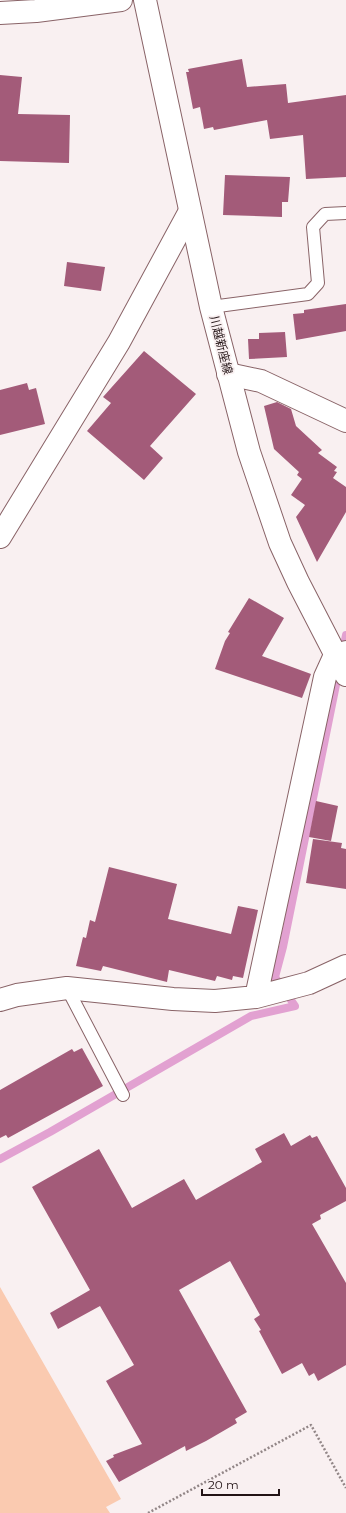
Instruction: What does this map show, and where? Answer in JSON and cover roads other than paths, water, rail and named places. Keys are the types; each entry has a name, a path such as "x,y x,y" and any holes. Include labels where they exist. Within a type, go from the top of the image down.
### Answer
{"street":[{"path":"0,13 44,10 121,0"},
{"name":"川越新座線","path":"145,0 211,307 249,452 280,543 340,653 346,674"},
{"path":"0,537 119,342 190,211"},
{"path":"228,374 261,381 346,421"},
{"path":"256,997 325,677 340,653"},
{"path":"0,1000 17,995 67,988 173,999 215,1001 256,997 310,983 346,966"}],"lane":[{"path":"211,307 308,294 318,283 313,227 325,214 346,212"},
{"path":"67,988 123,1095"}],"waterway":[{"path":"343,651 346,635"},
{"path":"0,1159 50,1132 251,1016 295,1006 275,977 283,947 339,670"}]}
